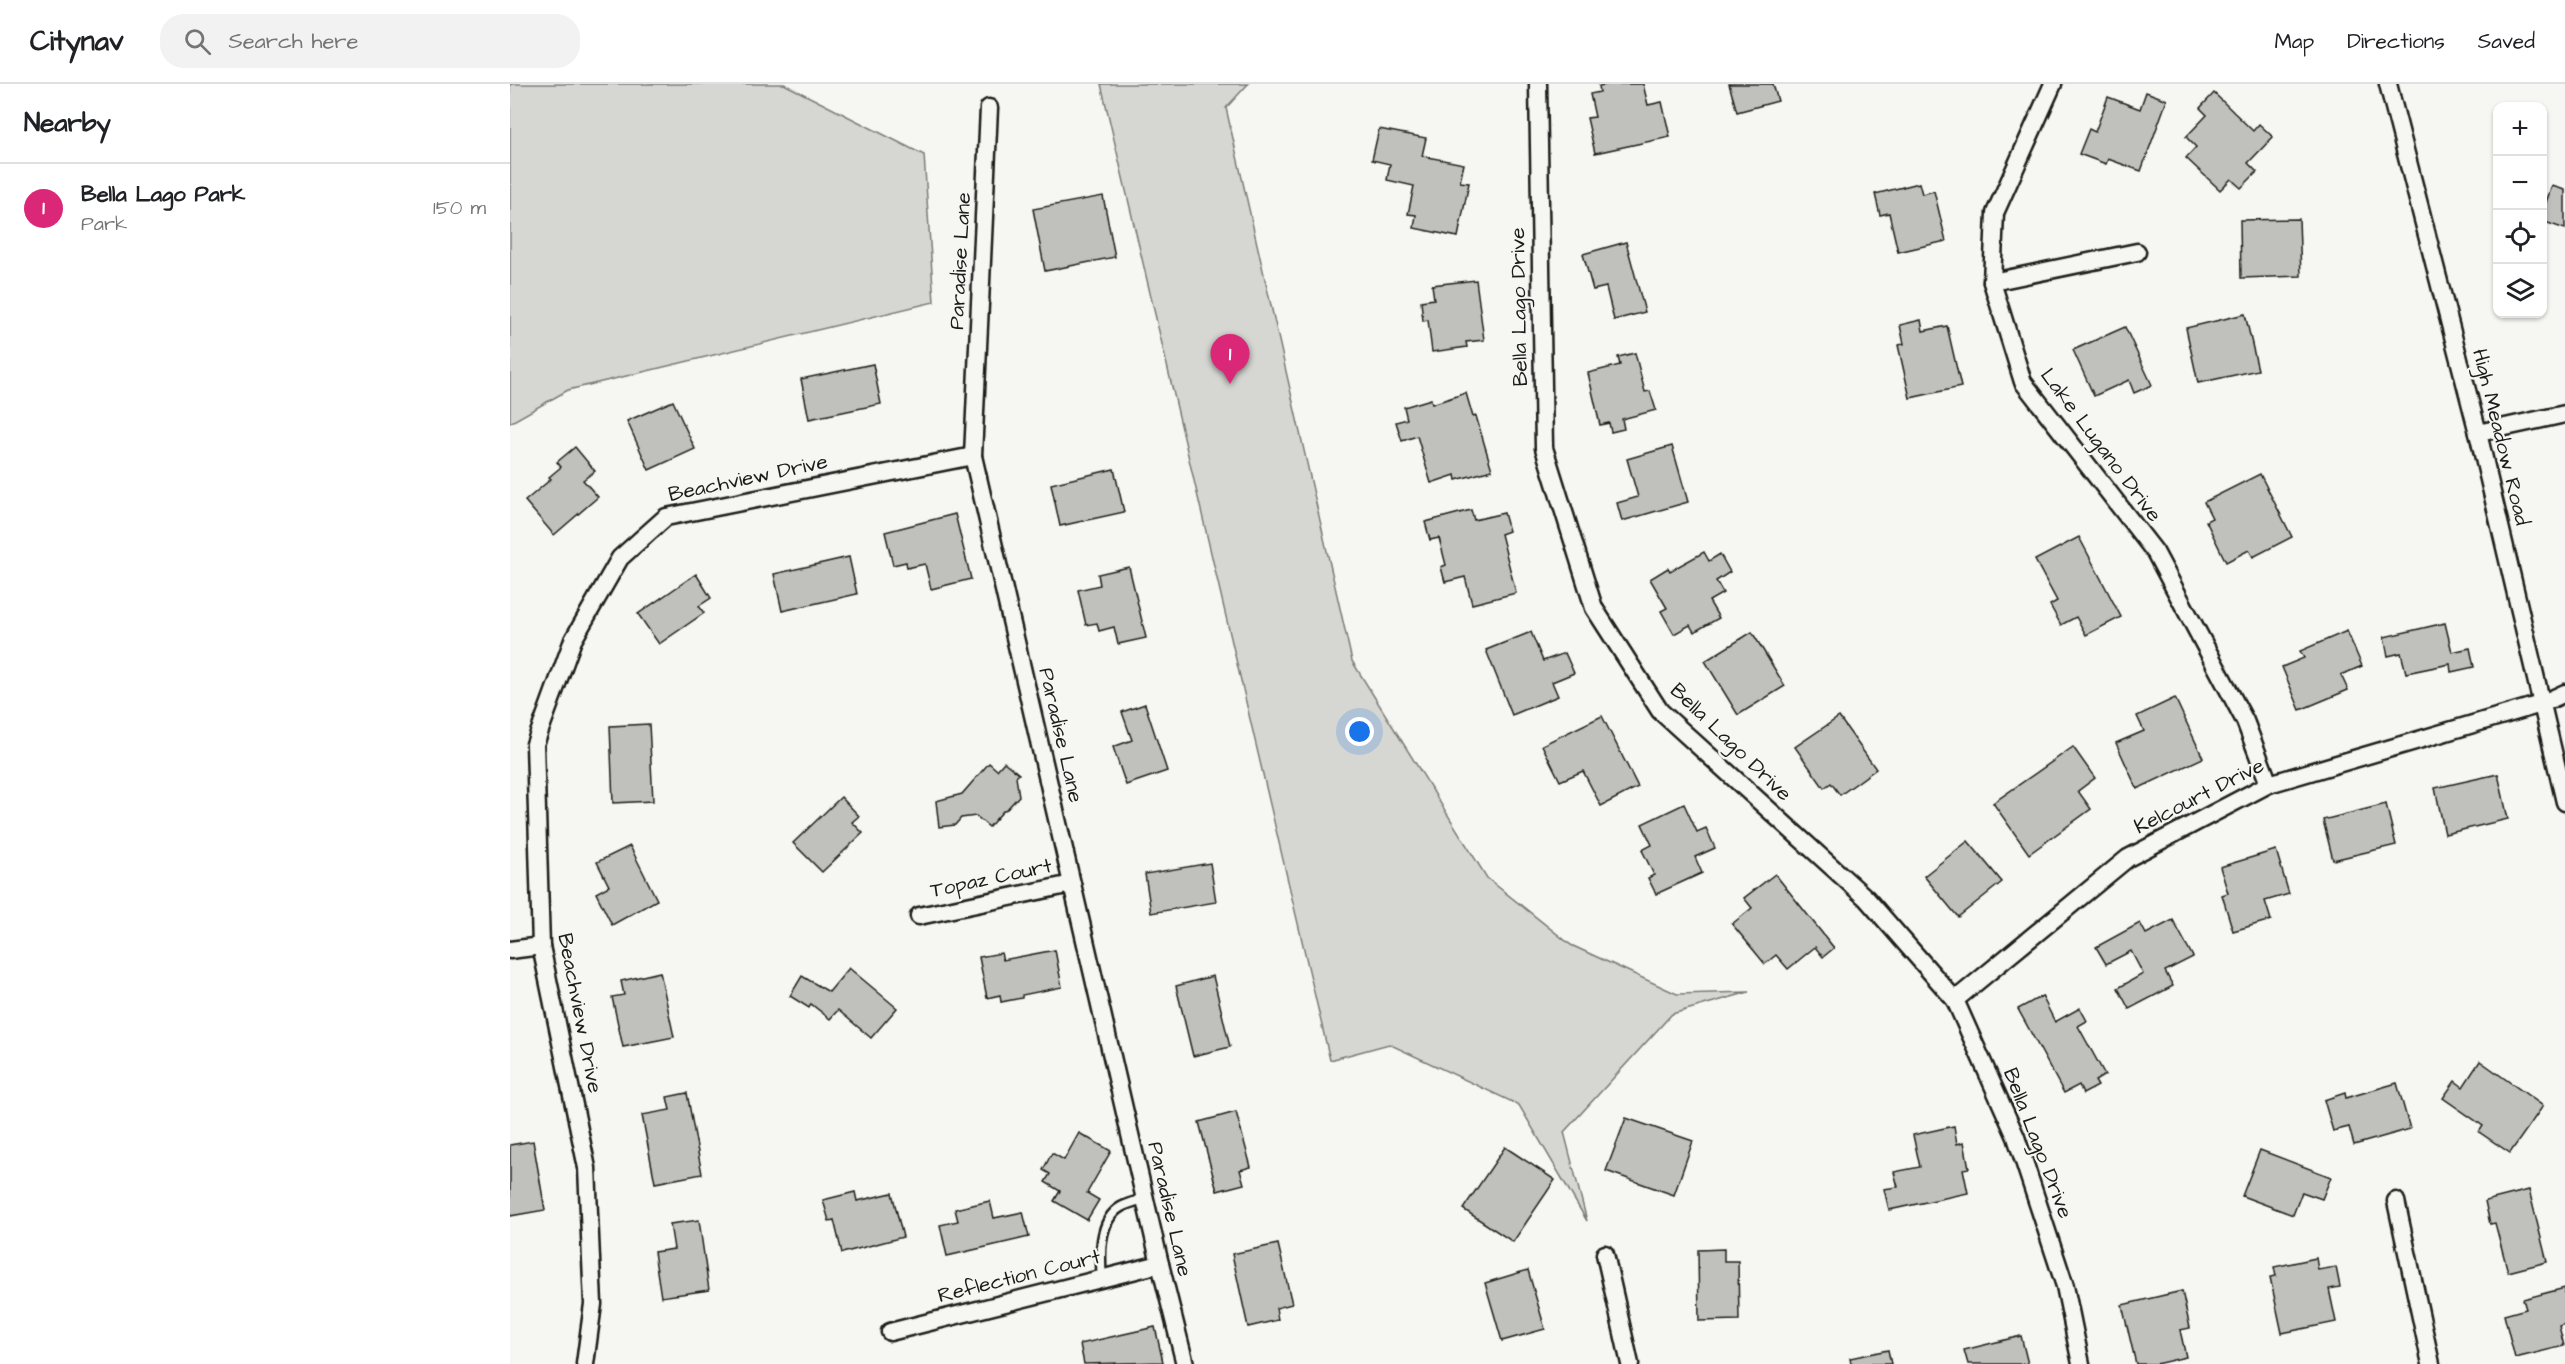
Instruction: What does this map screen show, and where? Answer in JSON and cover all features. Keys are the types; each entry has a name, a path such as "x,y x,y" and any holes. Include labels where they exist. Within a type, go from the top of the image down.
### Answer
{"street":[{"name":"Bella Lago Drive","path":"1538,84 1544,448 1594,608 1660,711 1866,898 1955,1000 2016,1137 2065,1286 2081,1364"},
{"name":"Lake Lugano Drive","path":"2053,84 1995,213 1992,282 2023,382 2155,552 2245,722 2269,784"},
{"name":"High Meadow Road","path":"2388,84 2478,433 2565,801"},
{"name":"Paradise Lane","path":"989,108 973,456 1144,1199 1185,1364"},
{"path":"1992,282 2137,252"},
{"path":"2478,433 2565,414"},
{"name":"Beachview Drive","path":"585,1364 593,1304 588,1168 541,946 536,744 573,640 620,558 666,517 973,456"},
{"name":"Kelcourt Drive","path":"1955,1000 2128,858 2269,784 2541,704 2565,693"},
{"name":"Topaz Court","path":"920,916 1072,884"},
{"path":"510,950 541,946"},
{"path":"2396,1201 2431,1364"},
{"path":"1605,1254 1630,1364"},
{"name":"Reflection Court","path":"890,1332 1160,1264"}],"lane":[{"path":"1102,1279 1100,1257 1102,1238 1110,1219 1119,1208 1144,1199"}],"shaded area":[{"path":"510,84 784,84 924,155 934,302 568,390 510,423"},
{"path":"1101,84 1248,84 1226,108 1352,661 1487,878 1571,945 1677,994 1749,992 1672,1014 1564,1132 1587,1221 1519,1105 1389,1044 1330,1060"}],"building":[{"path":"1643,84 1648,105 1662,102 1670,137 1595,153 1587,118 1595,117 1590,94 1600,92 1599,86"},
{"path":"1729,84 1773,84 1778,101 1737,112"},
{"path":"2146,92 2167,100 2141,171 2108,159 2106,164 2079,154 2089,129 2095,132 2108,97 2140,109"},
{"path":"2214,93 2253,131 2259,124 2273,137 2248,163 2257,172 2241,188 2231,179 2220,190 2186,158 2196,147 2186,137 2207,115 2200,108"},
{"path":"1379,129 1426,138 1422,156 1464,164 1460,182 1469,183 1458,237 1414,228 1416,215 1408,214 1414,186 1387,180 1390,164 1372,160"},
{"path":"1919,183 1922,194 1934,191 1946,241 1898,252 1889,213 1880,215 1875,194"},
{"path":"2552,186 2565,190 2565,229 2547,223 2547,200"},
{"path":"1103,196 1115,257 1045,271 1033,209"},
{"path":"2299,219 2301,276 2241,278 2240,220"},
{"path":"1626,242 1645,312 1614,320 1606,287 1593,290 1583,254"},
{"path":"1476,280 1484,340 1466,342 1467,347 1432,352 1428,320 1423,321 1421,301 1434,299 1432,285"},
{"path":"2245,314 2258,370 2198,383 2186,328"},
{"path":"1921,320 1923,331 1947,326 1961,387 1910,398 1898,345 1904,344 1900,325"},
{"path":"2125,327 2152,385 2134,393 2129,380 2094,396 2073,350"},
{"path":"1635,353 1645,392 1650,391 1656,410 1622,419 1624,429 1611,432 1609,423 1600,425 1588,373 1620,365 1618,357"},
{"path":"873,364 881,404 809,419 801,379"},
{"path":"1466,393 1473,417 1476,416 1492,470 1456,480 1455,475 1431,483 1417,436 1402,441 1396,422 1407,419 1404,407 1431,399 1432,404"},
{"path":"673,401 695,449 649,470 627,421"},
{"path":"1672,446 1688,502 1622,521 1617,503 1638,497 1627,459"},
{"path":"575,447 595,471 583,480 598,497 554,535 525,501 551,479 549,477 561,467 557,462"},
{"path":"1114,469 1124,512 1060,526 1051,484"},
{"path":"2260,474 2292,537 2253,557 2249,550 2226,562 2206,521 2212,518 2204,502"},
{"path":"1471,510 1474,520 1504,513 1509,531 1501,534 1516,593 1472,604 1465,577 1445,582 1441,567 1446,565 1439,538 1430,540 1425,522"},
{"path":"955,514 971,579 931,589 925,564 907,568 906,562 893,565 885,532"},
{"path":"2079,537 2121,617 2086,635 2076,617 2061,625 2050,605 2057,601 2035,560"},
{"path":"1704,552 1709,561 1720,554 1730,572 1716,581 1723,593 1709,601 1719,618 1694,632 1690,625 1674,634 1661,611 1667,608 1650,579"},
{"path":"849,557 857,594 782,611 774,574"},
{"path":"1129,567 1146,638 1118,644 1114,627 1099,631 1097,623 1086,625 1078,590 1100,585 1098,574"},
{"path":"696,574 711,598 699,606 704,613 659,644 638,614"},
{"path":"2445,623 2452,652 2470,648 2474,667 2451,672 2450,664 2406,673 2401,653 2388,656 2384,637"},
{"path":"2347,631 2362,666 2341,675 2348,690 2300,710 2282,667 2304,658 2300,651"},
{"path":"1531,632 1543,661 1565,653 1574,673 1552,682 1558,696 1512,715 1486,650"},
{"path":"1752,632 1785,686 1738,715 1705,661"},
{"path":"2175,698 2203,758 2137,789 2116,743 2144,731 2137,716"},
{"path":"1145,704 1167,771 1126,785 1113,747 1132,740 1122,712"},
{"path":"1602,716 1638,787 1601,806 1583,771 1560,781 1542,745"},
{"path":"1839,717 1876,769 1840,795 1831,783 1824,788 1795,747"},
{"path":"649,724 653,801 613,803 610,726"},
{"path":"2073,747 2095,778 2078,791 2091,809 2029,854 1993,803"},
{"path":"1004,762 1019,774 1016,777 1019,796 989,827 976,816 961,818 955,825 939,827 936,801 962,794 989,763 997,770"},
{"path":"2498,774 2508,819 2445,834 2435,788"},
{"path":"841,797 859,816 852,822 863,833 822,872 793,843"},
{"path":"1684,804 1697,832 1706,828 1715,848 1695,857 1702,873 1656,894 1648,878 1654,875 1642,850 1652,845 1642,824"},
{"path":"2386,804 2396,845 2333,860 2323,820"},
{"path":"1968,841 2002,882 1958,917 1924,876"},
{"path":"630,846 657,900 612,925 596,893 609,886 597,862"},
{"path":"2276,850 2289,894 2265,901 2271,920 2233,931 2222,895 2228,893 2220,867"},
{"path":"1210,863 1216,902 1151,913 1145,874"},
{"path":"1775,874 1834,948 1823,957 1815,947 1788,969 1776,955 1765,964 1732,924 1752,908 1744,898"},
{"path":"2173,920 2193,957 2165,971 2173,986 2129,1009 2118,988 2143,974 2131,951 2106,964 2096,947 2140,923 2146,934"},
{"path":"1055,950 1062,987 1001,1002 1000,995 987,998 979,957 1001,953 1003,960"},
{"path":"849,968 897,1008 871,1038 838,1010 830,1019 811,1004 809,1008 790,996 802,976 829,992"},
{"path":"660,972 674,1037 623,1047 612,997 624,995 621,981"},
{"path":"1213,976 1230,1047 1193,1056 1176,986"},
{"path":"2042,996 2055,1022 2080,1008 2087,1021 2078,1026 2105,1075 2095,1081 2098,1086 2083,1094 2079,1085 2064,1093 2018,1009"},
{"path":"2480,1061 2543,1106 2510,1153 2479,1132 2483,1126 2443,1098 2455,1081 2463,1087"},
{"path":"2397,1083 2410,1129 2354,1145 2349,1127 2333,1131 2324,1100 2345,1093 2346,1098"},
{"path":"687,1093 702,1174 655,1183 642,1115 670,1110 667,1097"},
{"path":"1236,1112 1251,1167 1240,1170 1244,1184 1217,1191 1199,1122"},
{"path":"1626,1118 1693,1141 1674,1195 1606,1171"},
{"path":"1954,1126 1957,1144 1964,1142 1969,1168 1963,1169 1968,1193 1889,1210 1884,1189 1898,1187 1894,1172 1920,1167 1913,1135"},
{"path":"1079,1133 1111,1151 1087,1193 1099,1200 1087,1220 1054,1201 1060,1191 1045,1182 1050,1174 1043,1170 1052,1153 1064,1160"},
{"path":"533,1141 545,1210 510,1216 510,1145"},
{"path":"1505,1147 1555,1180 1513,1242 1463,1209"},
{"path":"2260,1150 2331,1177 2322,1199 2302,1192 2293,1215 2242,1196"},
{"path":"2529,1190 2547,1262 2508,1272 2495,1223 2490,1224 2485,1201"},
{"path":"855,1192 857,1201 892,1193 903,1237 842,1253 834,1220 829,1221 823,1200"},
{"path":"990,1201 994,1218 1023,1212 1029,1237 947,1256 940,1225 958,1221 955,1209"},
{"path":"699,1220 709,1290 661,1297 654,1252 674,1249 670,1224"},
{"path":"1278,1244 1292,1304 1276,1308 1278,1320 1248,1327 1232,1254"},
{"path":"1724,1249 1724,1261 1738,1261 1739,1320 1699,1321 1698,1250"},
{"path":"2316,1258 2318,1270 2336,1267 2340,1287 2329,1289 2336,1322 2282,1333 2270,1277 2276,1276 2274,1267"},
{"path":"1528,1270 1545,1329 1502,1341 1485,1283"},
{"path":"2565,1288 2565,1324 2559,1326 2564,1346 2515,1358 2504,1315 2526,1309 2523,1299"},
{"path":"2182,1291 2190,1328 2180,1330 2186,1357 2156,1364 2136,1364 2122,1305"},
{"path":"1155,1327 1163,1362 1084,1364 1080,1344"},
{"path":"2021,1336 2028,1364 1968,1364 1964,1350"},
{"path":"1888,1350 1891,1364 1851,1364 1850,1358"}],"place":[{"name":"Bella Lago Park","path":"1230,384"}]}
